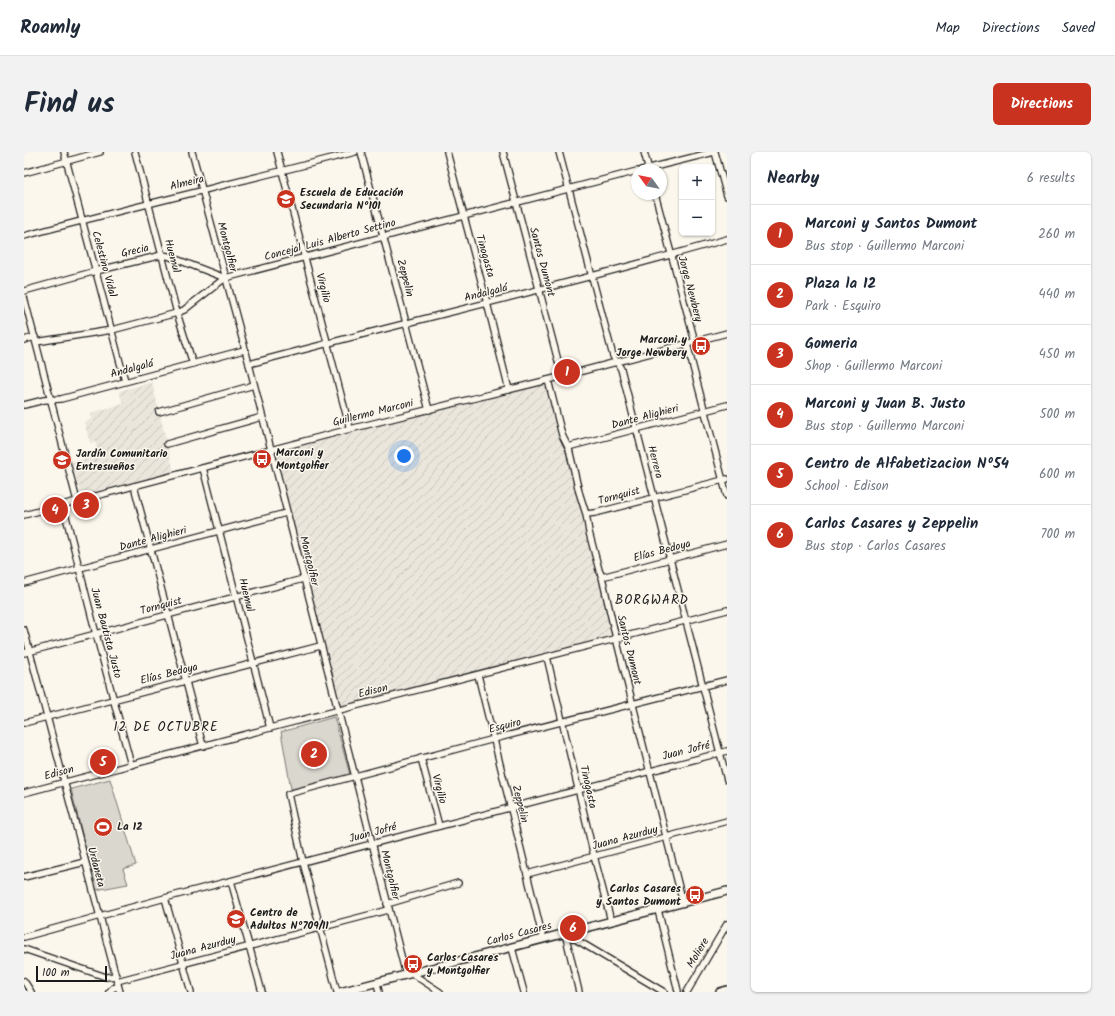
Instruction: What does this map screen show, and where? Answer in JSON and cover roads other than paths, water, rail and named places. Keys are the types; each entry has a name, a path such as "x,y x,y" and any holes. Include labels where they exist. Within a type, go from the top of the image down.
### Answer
{"main road":[{"name":"Carlos Casares","path":"340,992 727,891"},
{"path":"720,992 727,990"}],"street":[{"name":"Celestino Vidal","path":"64,152 125,381"},
{"path":"24,172 100,152"},
{"name":"Huemul","path":"135,152 177,314 193,364"},
{"name":"Montgolfier","path":"192,152 249,364 387,907 408,974"},
{"name":"Virgilio","path":"277,152 350,429"},
{"name":"Almeira","path":"24,236 148,203 355,152"},
{"name":"Zeppelin","path":"361,152 429,410"},
{"name":"Tinogasta","path":"447,152 509,390"},
{"name":"Santos Dumont","path":"503,152 562,376"},
{"name":"Herrera","path":"559,152 613,356 620,369 727,780"},
{"path":"644,152 647,164"},
{"path":"667,164 712,152 727,196"},
{"name":"Concejal Luis Alberto Settino","path":"24,340 36,340 112,330 177,314 225,278 631,173"},
{"name":"Jorge Newbery","path":"657,200 695,342"},
{"name":"Andalgalá","path":"249,364 540,290 727,239"},
{"name":"Grecia","path":"24,291 162,255 225,278"},
{"path":"24,297 52,400 77,501"},
{"name":"Guillermo Marconi","path":"24,515 350,429 509,390 727,333"},
{"path":"687,344 725,479 727,496"},
{"name":"Andalgalá","path":"24,405 44,400 61,399 244,350"},
{"name":"Santos Dumont","path":"548,380 562,435 568,447 586,514 589,532 602,576 616,638 683,902"},
{"path":"159,412 254,385"},
{"name":"Dante Alighieri","path":"568,447 727,406"},
{"path":"167,444 262,417"},
{"name":"Huemul","path":"203,468 270,728"},
{"name":"Tornquist","path":"586,514 595,513 725,479"},
{"path":"134,486 169,614 202,746"},
{"name":"Juan Bautista Justo","path":"63,505 131,765"},
{"name":"Dante Alighieri","path":"24,583 286,514"},
{"name":"Elías Bedoya","path":"602,576 727,544"},
{"name":"Tornquist","path":"27,652 303,579"},
{"name":"Edison","path":"24,793 727,610"},
{"name":"Urdaneta","path":"24,630 27,652 47,717 118,984"},
{"name":"Elías Bedoya","path":"24,723 253,662 320,646"},
{"name":"Tinogasta","path":"547,657 594,856 611,921"},
{"name":"Zeppelin","path":"478,675 543,939"},
{"name":"Esquiro","path":"303,862 288,794 420,758 727,680"},
{"name":"Juan Jofré","path":"24,937 165,898 727,751"},
{"name":"Virgilio","path":"420,758 439,826"},
{"name":"Juana Azurduy","path":"527,874 727,820"},
{"path":"24,877 85,862"},
{"path":"303,862 319,928 337,992"},
{"path":"231,881 262,992"},
{"name":"Juana Azurduy","path":"118,984 184,964 319,928 458,883"},
{"path":"165,898 191,992"},
{"path":"658,910 676,992 686,992"},
{"name":"Moliere","path":"686,992 727,924"},
{"path":"564,934 579,992"},
{"path":"564,934 664,992"},
{"path":"512,948 524,992"},
{"path":"24,949 106,977 118,984 109,992"},
{"path":"408,974 440,992"},
{"path":"24,981 31,992"},
{"path":"377,983 379,992"}],"place":[{"name":"Escuela de Educación Secundaria Nº101","path":"286,199"},
{"name":"Marconi y Jorge Newbery","path":"701,346"},
{"name":"Marconi y Santos Dumont","path":"567,372"},
{"name":"Marconi y Montgolfier","path":"262,459"},
{"name":"Jardín Comunitario Entresueños","path":"62,460"},
{"name":"Gomeria","path":"86,505"},
{"name":"Marconi y Juan B. Justo","path":"55,510"},
{"name":"Plaza la 12","path":"314,754"},
{"name":"Centro de Alfabetizacion Nº54","path":"103,762"},
{"name":"La 12","path":"103,827"},
{"name":"Carlos Casares y Santos Dumont","path":"695,895"},
{"name":"Centro de Adultos Nº709/11","path":"236,919"},
{"name":"Carlos Casares y Zeppelin","path":"573,928"},
{"name":"Carlos Casares y Montgolfier","path":"413,964"}],"district":[{"name":"BORGWARD","path":"652,600"},
{"name":"12 DE OCTUBRE","path":"166,727"}]}
